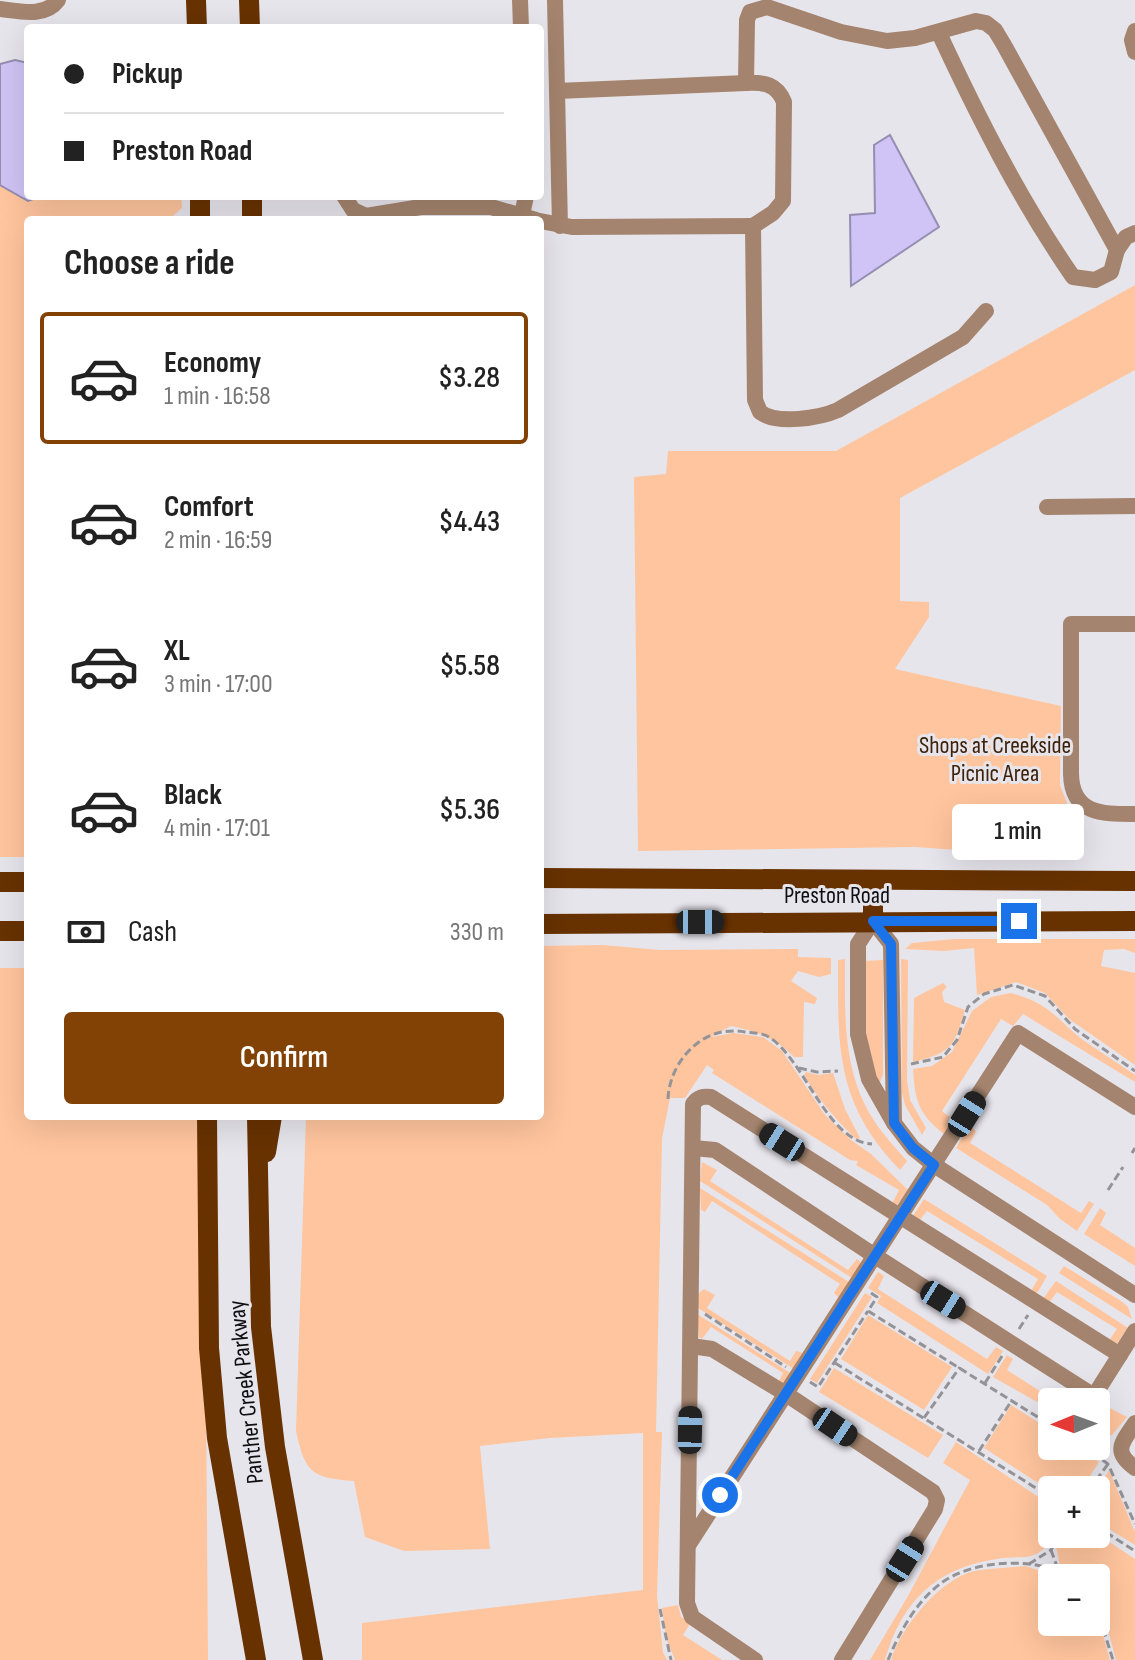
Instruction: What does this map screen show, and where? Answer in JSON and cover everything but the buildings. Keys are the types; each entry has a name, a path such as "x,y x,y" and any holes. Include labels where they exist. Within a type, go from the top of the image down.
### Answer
{"main road":[{"path":"196,0 197,24"},
{"path":"249,0 250,24"},
{"name":"Preston Road","path":"544,878 1135,881"},
{"path":"873,881 873,921"},
{"path":"0,882 24,882"},
{"name":"Preston Road","path":"544,924 1135,921"},
{"path":"0,931 24,931"},
{"name":"Panther Creek Parkway","path":"207,1120 206,1267 217,1438 256,1660"},
{"name":"Panther Creek Parkway","path":"257,1120 261,1327 273,1432 313,1660"},
{"path":"259,1184 271,1120"}],"street":[{"path":"520,0 521,24"},
{"path":"555,0 560,226"},
{"path":"0,9 43,11 56,2"},
{"path":"746,83 748,18 750,12 759,8 774,9 841,32 887,41 939,33 976,21 986,23 995,30 1117,250"},
{"path":"1135,31 1132,40 1135,52"},
{"path":"939,33 990,138 1041,231 1073,277 1095,280 1111,272 1117,250 1126,237 1135,233"},
{"path":"544,222 560,226 753,226 773,213 783,201 784,102 778,90 768,84 557,91"},
{"path":"347,200 353,210 366,216 429,206 491,207 522,216"},
{"path":"753,226 755,400 760,412 766,416 815,417 838,410 963,337 986,311"},
{"path":"1047,507 1135,506"},
{"path":"1135,624 1071,624 1071,791 1084,806 1103,814 1135,814"},
{"path":"894,1123 891,944 873,921 858,944 858,1034 869,1079 894,1123 913,1148 934,1165 1135,1295"},
{"path":"688,1546 1018,1033 1135,1107"},
{"path":"755,1660 692,1617 688,1611 693,1104 699,1098 711,1097 1120,1355"},
{"path":"693,1148 715,1150 1094,1396 1135,1331"},
{"path":"691,1346 712,1349 786,1394 933,1492 937,1500 935,1509 842,1660"},
{"path":"1135,1423 1121,1445 1124,1460 1135,1468"}],"path":[{"path":"668,1099 669,1087 683,1054 703,1038 731,1029 767,1036 795,1061 805,1082 838,1125 861,1144 872,1144"},
{"path":"798,1068 817,1072 838,1071"},
{"path":"1108,1190 1123,1167"},
{"path":"815,1392 877,1297 868,1290"},
{"path":"868,1311 1038,1417"},
{"path":"1015,1336 1030,1312"},
{"path":"700,1313 792,1371"},
{"path":"985,1383 1004,1353"},
{"path":"835,1363 1038,1489"},
{"path":"924,1418 960,1367"},
{"path":"809,1381 818,1387"},
{"path":"978,1452 1012,1400"},
{"path":"1099,1476 1121,1445"},
{"path":"1102,1460 1108,1464 1135,1524"},
{"path":"1110,1535 1135,1551"},
{"path":"1029,1564 1051,1550 1056,1564"},
{"path":"888,1660 895,1642 917,1609 940,1583 966,1571 997,1563 1038,1566"},
{"path":"660,1609 671,1660"},
{"path":"1105,1636 1113,1660"}],"green space":[{"path":"0,185 28,201 181,200 182,208 173,216 24,216 24,857 0,857"},
{"name":"Shops at Creekside Picnic Area","path":"1135,285 1135,370 900,498 900,601 929,602 929,617 895,669 1061,706 1060,785 1072,816 1072,838 1058,835 1043,844 1040,853 1030,855 915,847 638,851 634,477 666,474 668,451 836,451"},
{"path":"954,939 1135,939 1135,953 1124,949 1104,950 1101,966 1135,973 1135,1065 1069,1019 1045,993 1016,982 977,995 974,948 944,951 905,949 912,943"},
{"path":"603,945 660,950 798,949 798,957 831,958 831,974 819,977 798,971 791,981 817,998 815,1004 804,1002 803,1057 794,1057 773,1040 757,1033 731,1026 711,1037 733,1033 763,1037 782,1051 825,1115 908,1190 894,1205 899,1190 856,1165 858,1161 850,1160 712,1073 714,1070 707,1065 685,1098 670,1098 662,1139 656,1432 662,1432 657,1596 663,1652 667,1660 362,1660 362,1623 643,1590 643,1433 550,1438 480,1446 490,1549 404,1551 365,1537 354,1481 328,1478 313,1471 303,1456 296,1431 306,1120 544,1120 544,946"},
{"path":"845,959 846,1022 856,1084 875,1122 907,1161 900,1170 863,1121 845,1072 840,1047 838,960"},
{"path":"901,959 908,960 907,1080 910,1100 926,1128 922,1135 905,1105 902,1092"},
{"path":"883,960 883,1074 880,1082 876,1081 865,1043 864,961"},
{"path":"0,968 24,968 24,1120 202,1120 204,1124 208,1660 0,1660"},
{"path":"943,983 947,987 942,992 944,1002 965,1010 958,1032 943,1051 913,1062 914,998"},
{"path":"1011,993 1051,1012 1083,1040 1135,1075 1135,1082 1023,1014 1013,1026 1001,1019 942,1111 953,1120 944,1134 923,1113 915,1089 913,1069 932,1066 952,1052 972,1011 991,997"},
{"path":"806,1072 818,1075 833,1073 845,1109 860,1138 857,1140 828,1109 804,1075"},
{"path":"968,1128 976,1132 970,1143 1081,1213 1089,1201 1094,1204 1077,1231 1047,1205 956,1148"},
{"path":"702,1162 717,1170 710,1181 848,1270 857,1259 860,1261 861,1265 852,1278 700,1181"},
{"path":"700,1188 849,1282 839,1298 834,1293 840,1284 712,1201 705,1212 701,1210"},
{"path":"924,1199 1047,1276 1036,1295 1031,1291 1038,1279 927,1211 919,1221 913,1216"},
{"path":"1100,1208 1106,1213 1100,1225 1135,1248 1135,1266 1084,1234"},
{"path":"1064,1266 1121,1301 1128,1307 1132,1319 1059,1273"},
{"path":"878,1272 884,1276 878,1289 987,1359 996,1347 1003,1351 988,1374 877,1303 881,1296 868,1288"},
{"path":"1056,1281 1128,1328 1116,1345 1110,1339 1117,1329 1057,1292 1048,1304 1042,1300"},
{"path":"704,1289 715,1295 707,1308 790,1361 796,1351 803,1353 794,1369 698,1308 698,1294"},
{"path":"865,1293 872,1297 817,1383 810,1379"},
{"path":"697,1314 792,1374 783,1387 779,1381 783,1373 711,1327 702,1339 699,1337"},
{"path":"868,1315 952,1367 924,1410 841,1359"},
{"path":"1007,1355 1013,1359 1007,1370 1038,1390 1038,1400 1037,1402 993,1377"},
{"path":"834,1368 943,1435 928,1458 819,1392"},
{"path":"1011,1405 1038,1422 1038,1460 1099,1462 1090,1476 1038,1476 1038,1483 984,1448"},
{"path":"1110,1408 1127,1417 1110,1436"},
{"path":"956,1442 1038,1497 1038,1548 1044,1548 1030,1556 975,1564 939,1579 912,1604 892,1639 885,1660 870,1660 970,1480 943,1463"},
{"path":"1109,1470 1135,1532 1135,1545 1110,1530 1110,1476 1106,1476"},
{"path":"1110,1542 1135,1559 1135,1660 1116,1660 1110,1636 1110,1564 1060,1564 1056,1548 1110,1548"},
{"path":"1025,1566 1038,1570 1038,1636 1103,1636 1110,1660 891,1660 903,1633 935,1594 974,1571"},
{"path":"678,1605 681,1617 691,1622 683,1635 722,1660 675,1660 666,1638 662,1608"}],"shaded area":[{"path":"15,60 24,62 24,199 0,185 0,64"},
{"path":"890,135 939,227 851,286 850,215 875,213 874,145"}],"route":[{"path":"720,1495 934,1165 913,1148 894,1123 891,944 873,921 1019,921"}]}
